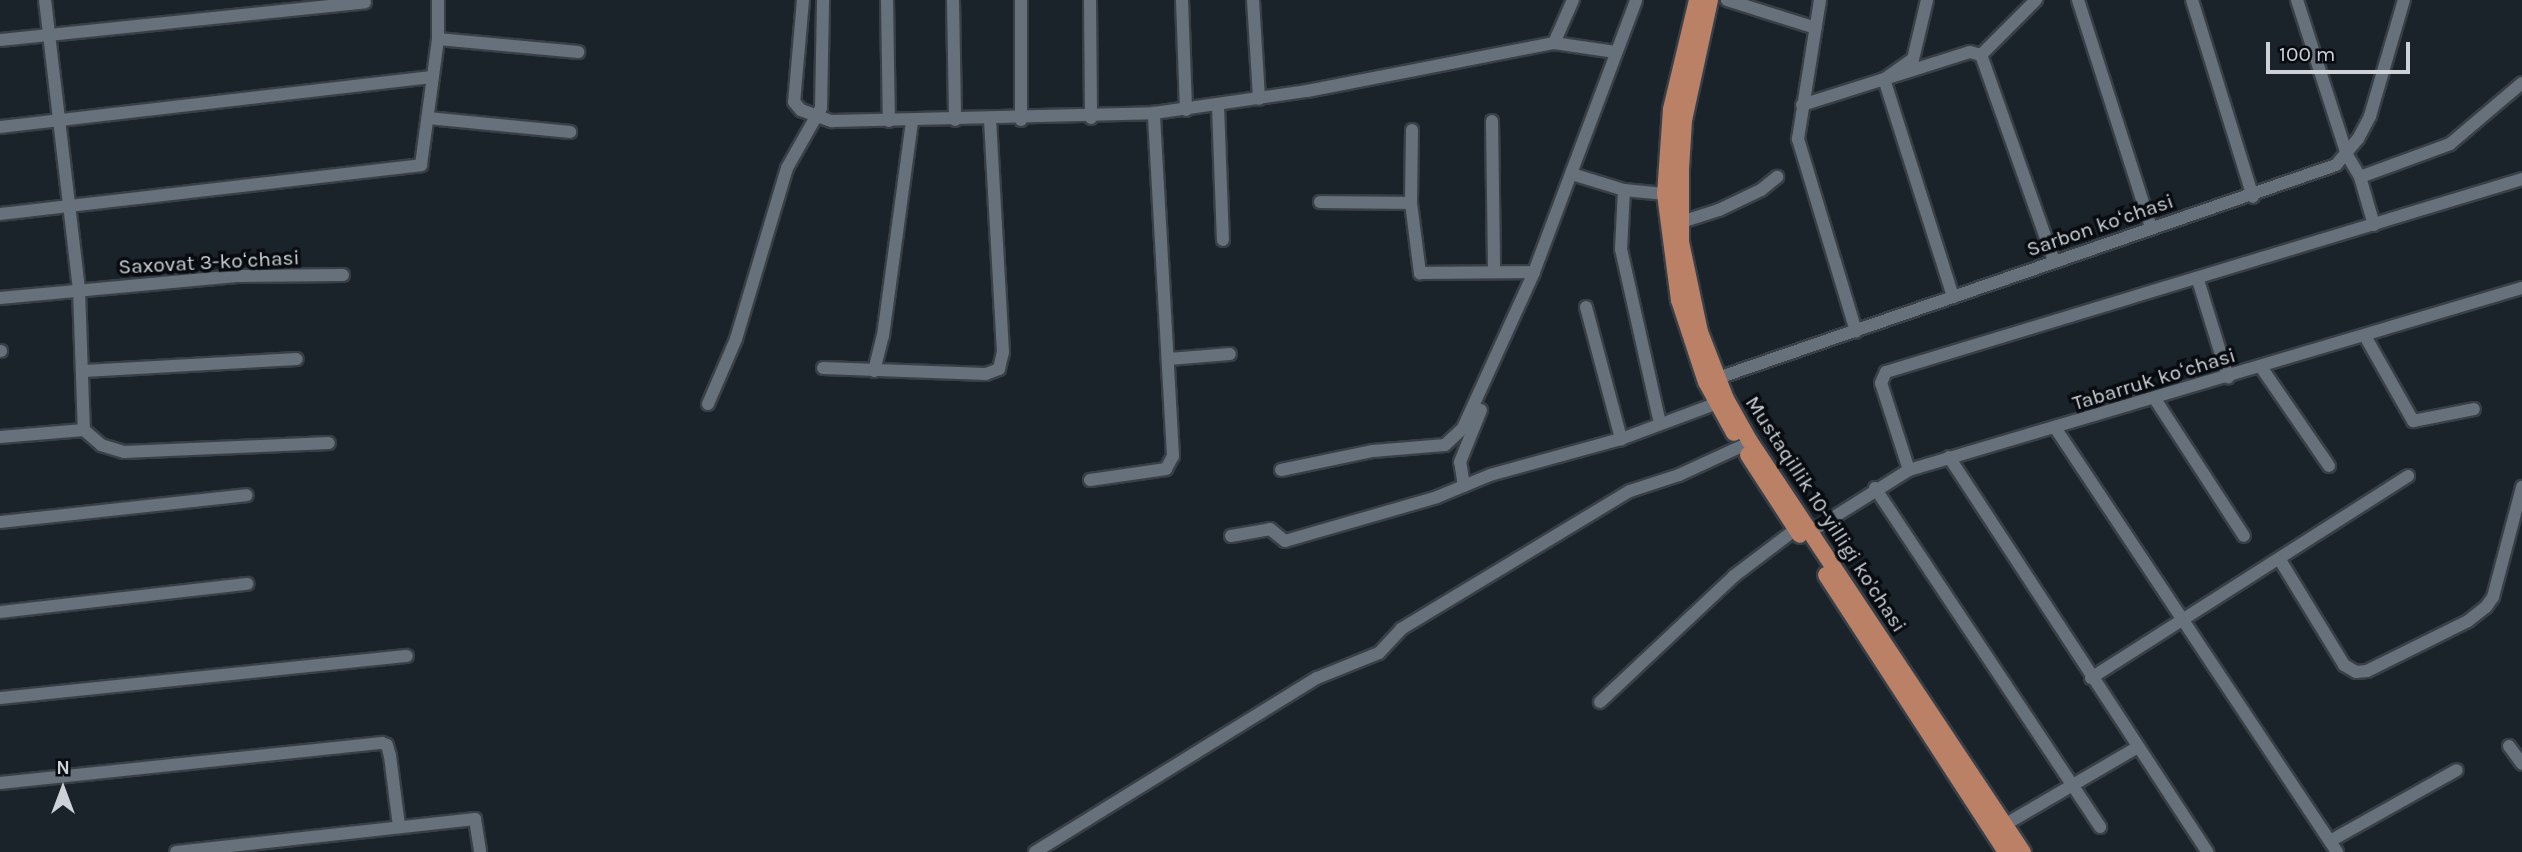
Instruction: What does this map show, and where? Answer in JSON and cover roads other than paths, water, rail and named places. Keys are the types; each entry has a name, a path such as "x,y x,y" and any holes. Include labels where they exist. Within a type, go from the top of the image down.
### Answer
{"main road":[{"name":"Mustaqillik 10-yilligi ko'chasi","path":"1674,224 1665,194 1671,109 1697,0"},
{"name":"Mustaqillik 10-yilligi ko'chasi","path":"1710,0 1684,120 1674,224 1679,300 1742,446 2023,852"},
{"name":"Mustaqillik 10-yilligi ko'chasi","path":"1721,402 2006,852"}],"street":[{"path":"45,0 79,290 84,371 84,430"},
{"path":"0,214 421,165 438,39 438,0"},
{"path":"803,0 794,102 818,118 990,121 1154,113 1259,99 1554,43 1615,52"},
{"path":"708,404 736,339 787,168 818,118 823,0"},
{"path":"887,0 889,121"},
{"path":"953,0 955,120"},
{"path":"1021,0 1021,120"},
{"path":"1090,0 1091,118"},
{"path":"1182,0 1186,110"},
{"path":"1253,0 1259,99"},
{"path":"1554,43 1573,0"},
{"path":"1281,470 1373,450 1450,444 1471,413 1522,292 1534,272 1636,0"},
{"path":"1727,0 1816,28"},
{"path":"1820,0 1810,83 1802,105 1798,139 1856,331"},
{"path":"1884,79 1913,59 1927,0"},
{"path":"1981,55 2036,0"},
{"path":"2078,0 2151,228"},
{"path":"2192,0 2253,197"},
{"path":"2298,0 2347,155 2360,177 2374,225"},
{"name":"Sarbon koʻchasi","path":"1712,380 2151,228 2316,175 2347,155 2370,116 2404,0"},
{"path":"0,40 365,2"},
{"path":"438,39 579,52"},
{"path":"1802,105 1970,52 1981,55"},
{"path":"1981,55 2054,261"},
{"path":"0,127 432,78"},
{"path":"1884,79 1953,297"},
{"path":"2360,177 2450,144 2522,83"},
{"path":"1218,106 1223,240"},
{"path":"1090,480 1166,469 1171,464 1169,359 1154,113"},
{"path":"428,118 570,132"},
{"path":"874,371 883,335 912,121"},
{"path":"823,368 986,374 999,369 1003,352 990,121"},
{"path":"1492,121 1494,271"},
{"path":"1412,130 1411,204 1420,273 1534,272"},
{"path":"1572,174 1625,190 1665,194"},
{"path":"1674,224 1761,190 1777,177"},
{"path":"1909,470 1881,383 1886,372 2198,280 2522,179"},
{"path":"1625,190 1621,249 1660,424"},
{"path":"1320,202 1411,204"},
{"name":"Saxovat 3-koʻchasi","path":"0,298 237,276 343,275"},
{"path":"2198,280 2228,377"},
{"name":"Tabarruk koʻchasi","path":"1600,702 1734,576 1803,531 1909,470 2056,429 2522,288"},
{"path":"1464,486 1460,462 1523,303 1522,292"},
{"path":"1586,307 1621,439"},
{"path":"2365,337 2413,421 2474,409"},
{"path":"1169,359 1230,354"},
{"path":"84,371 297,359"},
{"path":"2260,367 2329,466"},
{"path":"2155,399 2244,536"},
{"path":"1231,536 1270,529 1285,541 1621,439 1721,402"},
{"path":"2056,429 2333,847 2457,770"},
{"path":"0,436 84,430 101,445 124,452 329,443"},
{"path":"1035,852 1317,678 1379,653 1401,629 1630,491 1679,475 1742,446"},
{"path":"1949,457 2207,852"},
{"path":"2091,678 2408,476"},
{"path":"1875,488 2100,827"},
{"path":"2280,560 2344,665 2356,672 2367,671 2468,621 2486,607 2493,597 2522,488"},
{"path":"0,522 247,495"},
{"path":"0,612 247,584"},
{"path":"0,698 407,656"},
{"path":"0,783 382,743 387,745 390,756 399,826"},
{"path":"2509,746 2522,764"},
{"path":"2006,824 2138,747"},
{"path":"176,852 475,819 480,852"}]}
